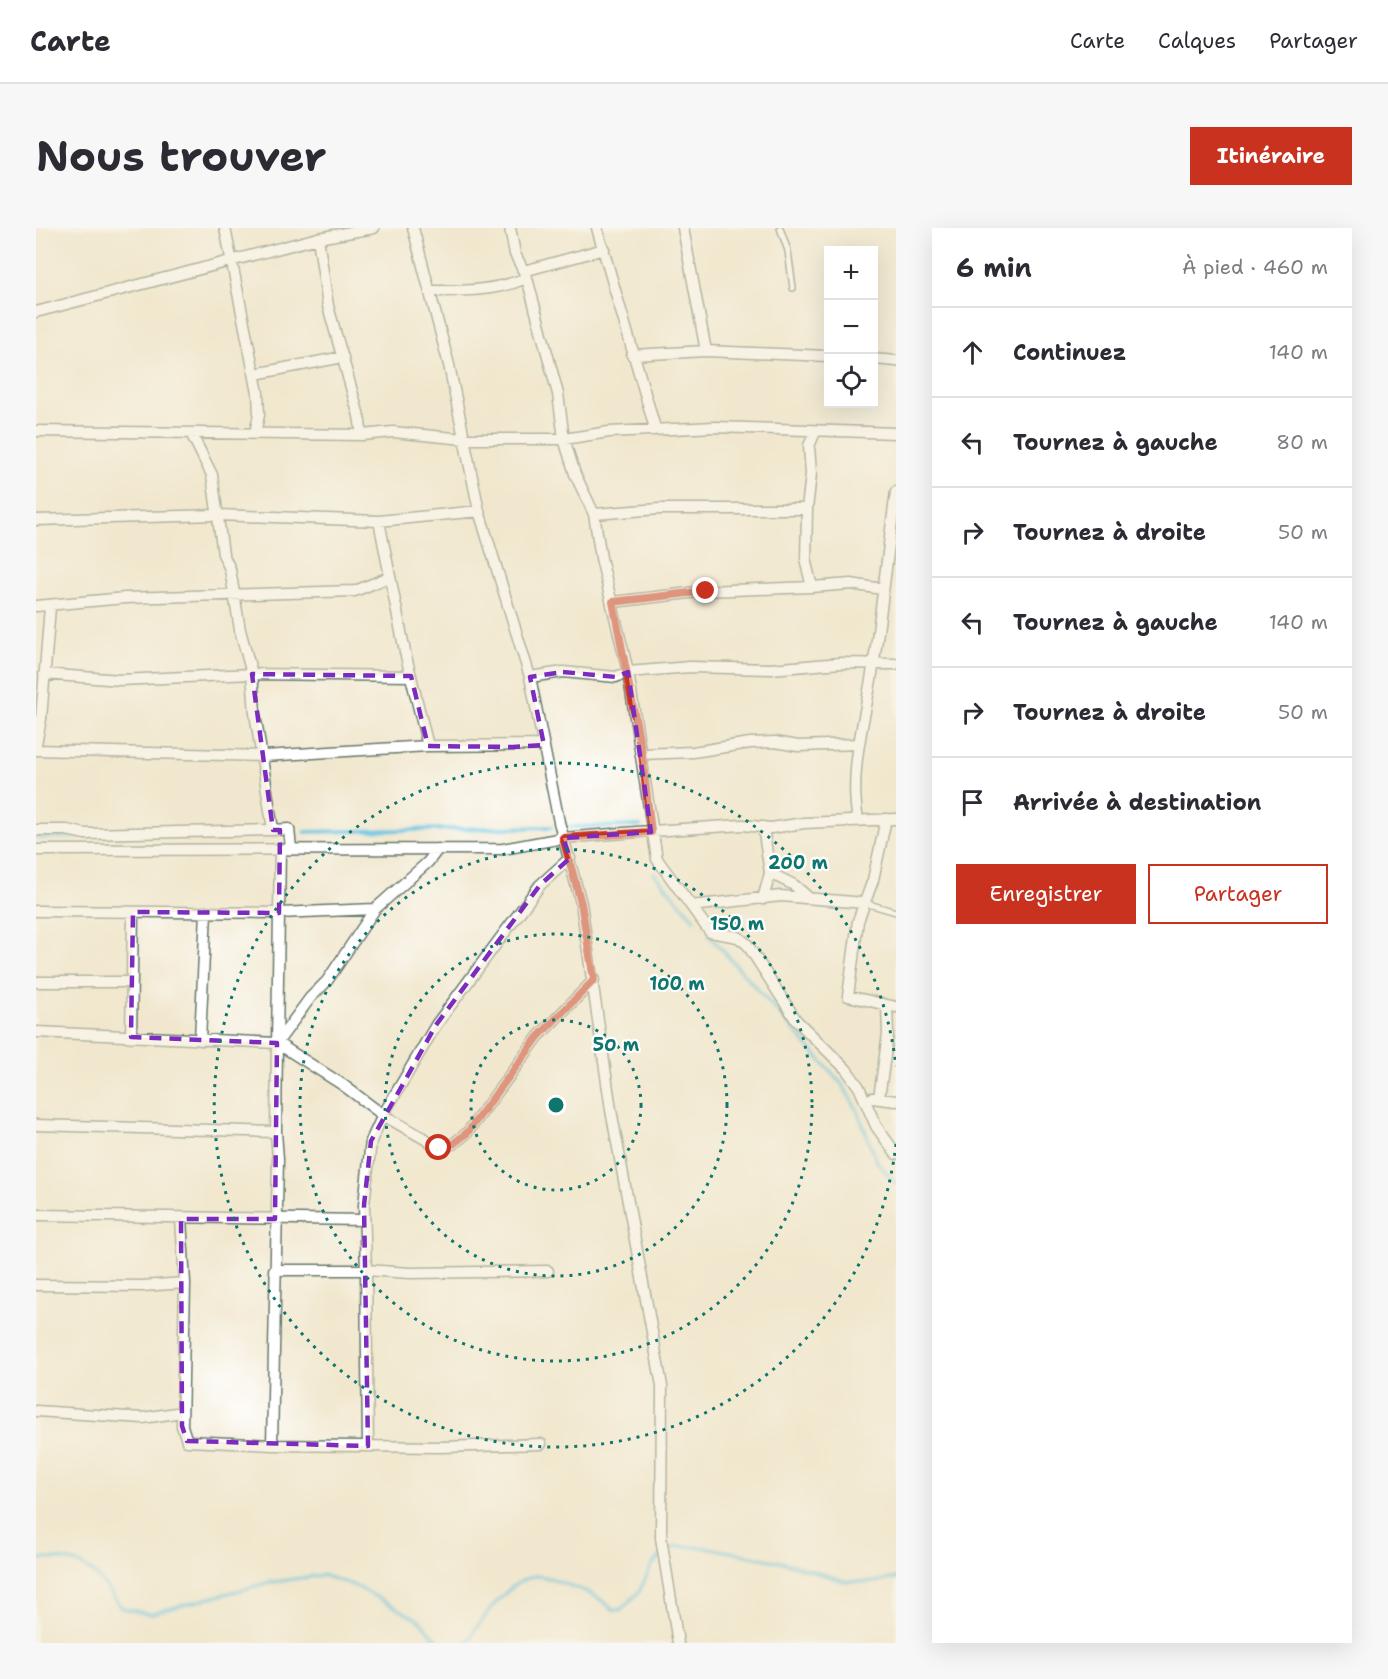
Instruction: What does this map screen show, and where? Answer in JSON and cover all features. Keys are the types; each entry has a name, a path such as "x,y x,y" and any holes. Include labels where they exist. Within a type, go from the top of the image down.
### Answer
{"street":[{"path":"225,228 255,374 259,415 255,433"},
{"path":"36,312 318,238 374,228"},
{"path":"413,228 449,364 479,511 530,677 594,980 611,1110 662,1386 661,1538 678,1643"},
{"path":"510,228 515,254 526,274 558,394 564,439 575,474 594,514 601,558 628,672 657,859 710,932 738,937 747,944 796,1020 846,1069 864,1099 876,1126 896,1154"},
{"path":"597,228 654,428"},
{"path":"683,228 706,351"},
{"path":"318,238 328,306 359,416 362,435"},
{"path":"430,291 506,287 526,274 604,249"},
{"path":"632,355 706,351 824,356"},
{"path":"255,374 343,357"},
{"path":"878,359 896,361"},
{"path":"36,430 159,430 192,435 255,433 362,435 393,432 464,439 564,439 654,428 715,427 896,433"},
{"path":"812,586 806,563 807,509 811,474 809,446 815,432"},
{"path":"192,435 212,475 223,554 230,569 252,674 255,713 264,756 273,830"},
{"path":"858,820 855,796 859,744 874,663 896,492"},
{"path":"594,514 669,509 807,509"},
{"path":"36,520 218,515 379,521 479,511"},
{"path":"379,521 389,577 428,746"},
{"path":"36,606 126,598 355,591 389,577"},
{"path":"613,602 706,591 852,584 882,589"},
{"path":"36,744 41,719 50,606"},
{"path":"530,677 563,672 616,677 628,672 690,667 771,669 874,663 896,664"},
{"path":"44,674 120,680 252,674 411,676"},
{"path":"642,754 693,752 750,743 775,742 798,746 859,744"},
{"path":"36,750 264,756 428,746 544,745"},
{"path":"36,850 520,847 563,838 743,825 763,827 891,819 858,921 848,996 892,1006 879,1098"},
{"path":"763,827 770,873 763,899"},
{"path":"36,830 67,830 85,834 289,829 279,913 276,1132 278,1159 272,1445"},
{"path":"277,1043 310,998 327,981 375,909 428,862 438,849"},
{"path":"368,1446 364,1220 371,1141 383,1115 436,1024 540,885 570,858"},
{"path":"770,873 794,885 809,898"},
{"path":"691,906 781,896 865,903"},
{"path":"36,911 279,913 375,909"},
{"path":"131,1037 133,912"},
{"path":"200,1040 206,912"},
{"path":"36,1032 277,1043 343,1085 383,1115 439,1148 453,1144 467,1133 538,1037 594,980"},
{"path":"36,982 132,982"},
{"path":"864,1099 879,1098 896,1101"},
{"path":"36,1125 276,1132"},
{"path":"36,1215 364,1220"},
{"path":"181,1219 185,1283 182,1426 187,1441 368,1446 541,1444"},
{"path":"274,1270 366,1270 410,1273 548,1271"},
{"path":"36,1285 142,1286 185,1283"},
{"path":"36,1411 143,1418 182,1412"}],"lane":[{"path":"780,228 788,251 793,288"},
{"path":"865,903 896,912"}],"highlighted area":[{"path":"563,672 616,677 628,672 651,832 563,838 570,858 540,885 436,1025 371,1141 364,1205 368,1446 187,1441 182,1426 181,1219 275,1219 277,1043 131,1037 133,912 279,913 280,830 273,830 252,674 411,676 428,746 513,747 544,745 530,677"}],"waterway":[{"path":"570,827 640,826"},
{"path":"305,832 551,827"},
{"path":"36,838 79,837"},
{"path":"654,873 694,919"},
{"path":"709,935 841,1083 856,1107 877,1162 896,1184"},
{"path":"467,1643 496,1602 516,1585 536,1576 580,1589 597,1597 612,1609 621,1610 639,1592 652,1565 666,1551 678,1546 710,1548 786,1563 844,1581 874,1582 896,1578"},
{"path":"36,1559 67,1560 87,1568 104,1584 122,1608 149,1614 267,1583 322,1575 356,1586 419,1620 440,1643"}],"route":[{"path":"439,1148 453,1144 467,1133 538,1037 594,980 581,903 563,838 651,832 642,754 613,602 706,591"}]}
